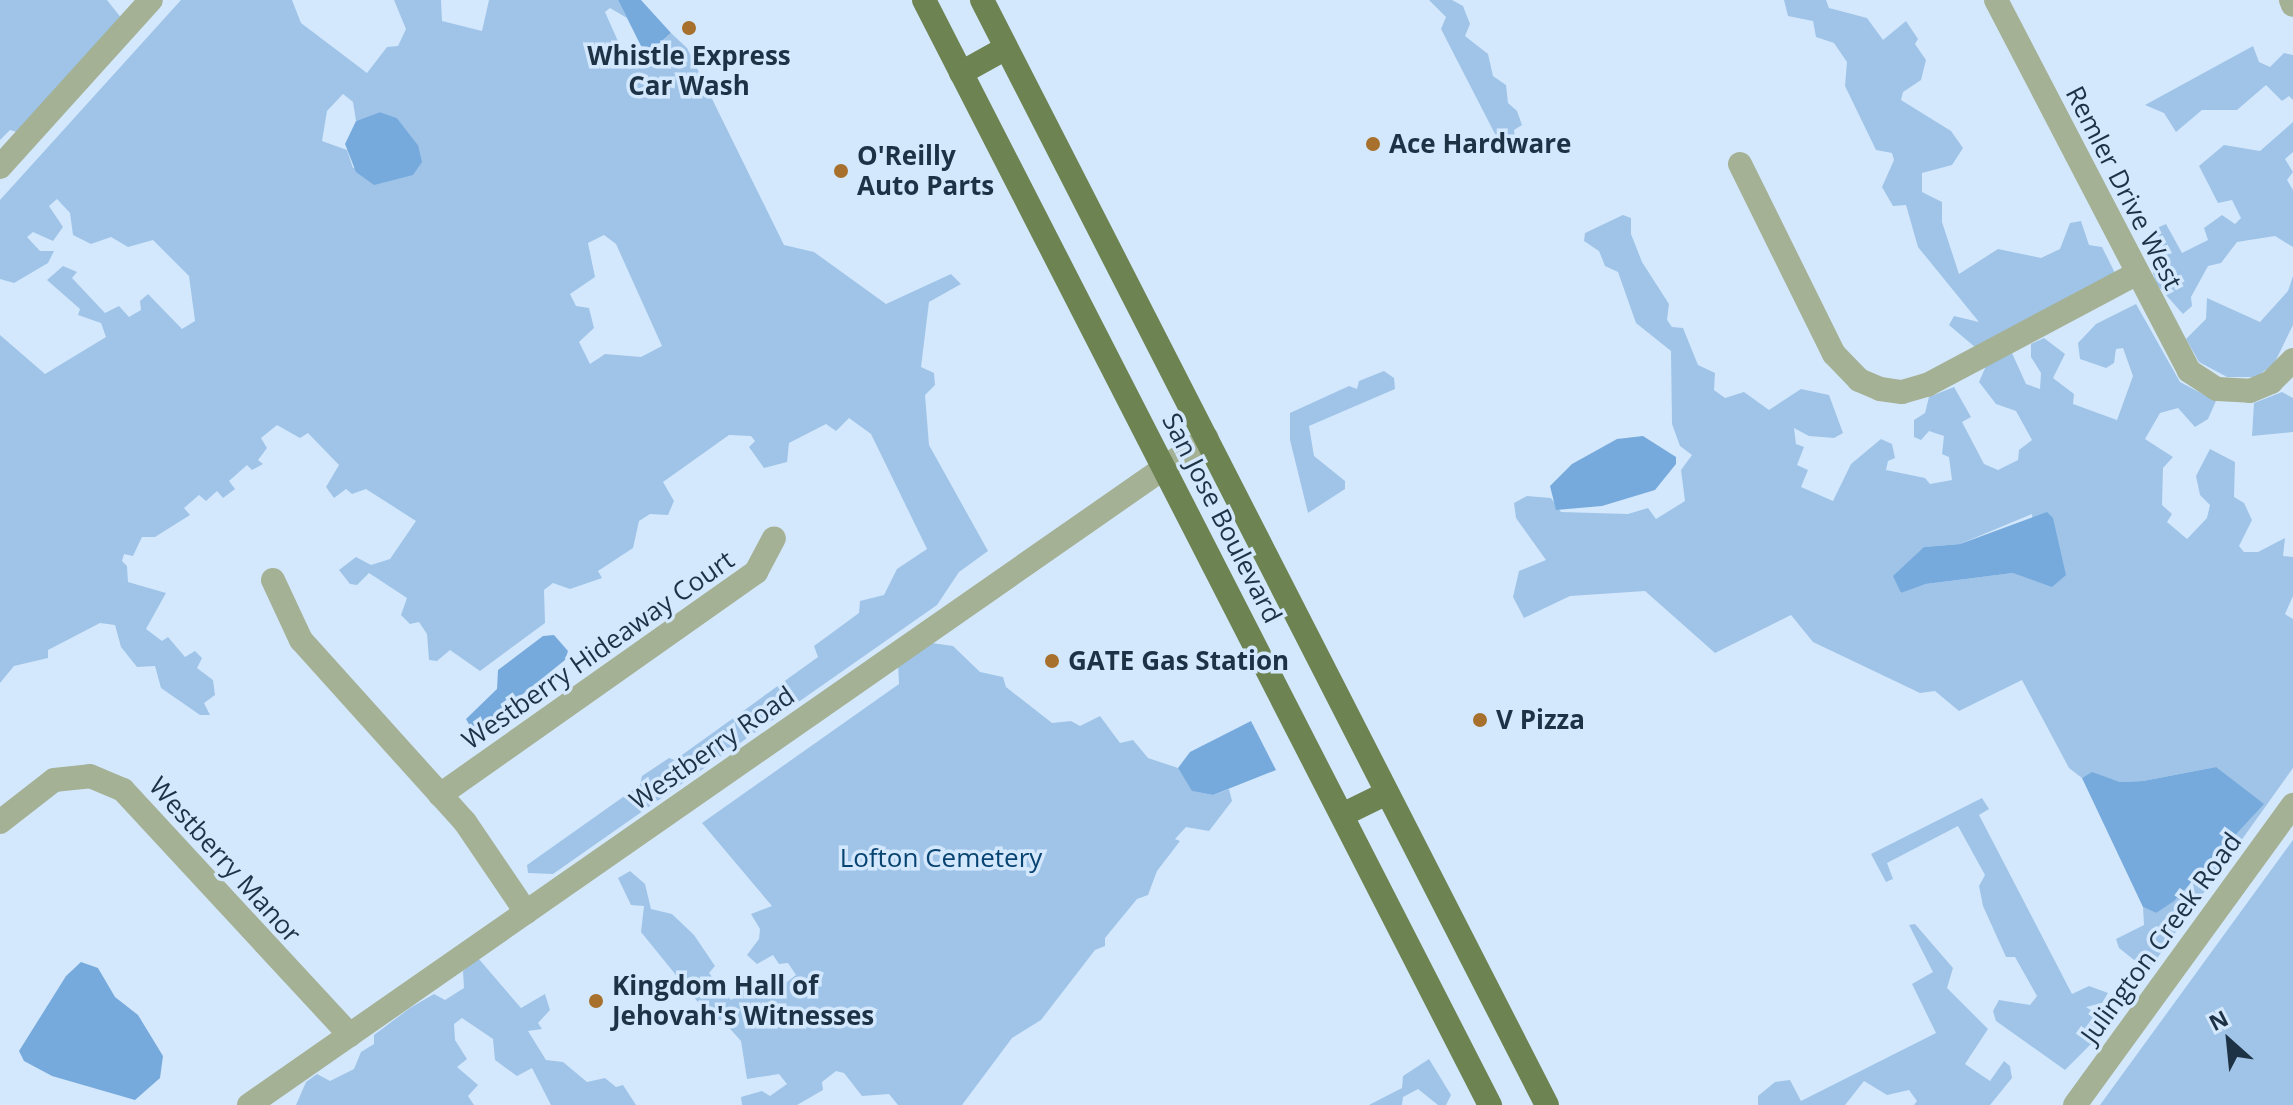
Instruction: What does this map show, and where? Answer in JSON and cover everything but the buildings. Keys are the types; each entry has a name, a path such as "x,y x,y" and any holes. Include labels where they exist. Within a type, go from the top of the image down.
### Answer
{"main road":[{"name":"San Jose Boulevard","path":"924,0 1490,1105"},
{"name":"San Jose Boulevard","path":"982,0 1547,1105"},
{"path":"961,73 1006,48"},
{"path":"1342,815 1387,793"}],"street":[{"path":"0,167 151,0"},
{"name":"Remler Drive West","path":"1996,0 2180,358 2201,381 2217,389 2250,391 2271,382 2293,360"},
{"path":"1740,164 1834,354 1859,380 1880,389 1902,392 1927,385 2136,274"},
{"name":"Westberry Road","path":"249,1105 1207,438"},
{"name":"Westberry Hideaway Court","path":"440,795 756,572 774,538"},
{"path":"273,580 301,640 440,795 526,912"},
{"name":"Westberry Manor","path":"0,822 54,780 90,776 123,790 350,1035"},
{"name":"Julington Creek Road","path":"2075,1105 2293,805"}],"green space":[{"path":"0,0 107,0 122,19 20,133 10,130 0,140"},
{"path":"181,0 292,0 301,23 367,73 387,47 398,46 406,29 394,0 441,0 442,21 482,31 489,0 618,0 627,18 610,8 605,12 621,48 648,55 671,33 687,48 784,245 814,252 886,304 951,274 961,284 929,302 921,367 934,373 935,385 925,395 929,445 988,551 959,572 937,605 553,874 528,873 527,865 640,785 642,776 669,758 675,760 818,657 814,646 859,613 860,601 884,595 897,569 927,549 871,434 849,418 836,431 826,424 789,443 787,462 764,468 749,447 755,441 751,436 729,435 663,482 674,501 668,515 650,514 639,521 633,548 598,571 602,578 570,589 553,583 544,590 545,623 480,671 450,650 437,661 429,660 427,634 419,622 410,624 401,615 407,598 369,573 357,585 350,584 339,570 356,557 371,565 390,559 416,521 366,489 352,494 346,489 334,498 326,487 339,465 308,433 300,438 277,425 261,438 267,448 258,460 263,464 252,470 247,465 229,481 235,489 223,498 217,491 206,501 199,495 184,508 190,515 155,537 142,537 133,556 124,554 122,561 127,566 128,582 166,593 146,629 162,641 168,637 185,657 195,651 202,658 197,668 213,680 215,695 204,703 210,715 200,715 161,688 155,666 137,667 121,647 115,625 100,623 48,650 48,658 14,666 0,683 0,335 45,374 106,337 101,323 78,315 80,309 47,280 63,266 77,272 72,278 105,313 119,306 129,317 141,310 140,301 148,294 182,329 195,321 189,276 153,240 128,247 111,237 91,244 73,235 70,213 57,199 49,206 63,227 53,241 33,232 27,237 40,251 54,251 48,263 14,283 0,279 0,200","holes":["343,94 353,102 356,121 380,112 397,118 418,145 353,168 347,150 322,141 327,111","604,235 616,244 662,346 641,357 605,354 590,364 579,342 594,328 589,308 576,306 570,294 595,277 588,243"]},
{"path":"1429,0 1452,0 1463,6 1470,24 1465,36 1488,54 1493,76 1506,85 1508,103 1517,111 1522,125 1514,130 1515,138 1508,142 1495,134 1441,29 1446,17"},
{"path":"1784,0 1826,0 1829,8 1867,18 1883,40 1906,21 1918,39 1915,44 1926,60 1921,80 1903,92 1901,100 1951,131 1963,148 1952,165 1922,173 1922,192 1942,202 1942,222 1959,274 1998,249 2041,258 2060,249 2070,223 2081,221 2089,245 2102,247 2116,275 1976,348 1949,325 1954,316 1979,322 1918,247 1906,205 1893,206 1882,187 1894,160 1892,153 1876,150 1845,86 1847,62 1834,43 1816,37 1813,21 1788,16"},
{"path":"2253,46 2259,62 2270,67 2284,53 2293,55 2293,100 2289,96 2282,101 2266,85 2237,110 2202,110 2176,132 2164,113 2145,105"},
{"path":"2293,122 2293,152 2285,159 2293,172 2287,180 2293,190 2293,247 2275,236 2237,242 2221,263 2208,266 2191,297 2192,306 2183,314 2157,285 2153,273 2164,256 2153,241 2159,227 2166,224 2182,253 2208,240 2204,228 2222,215 2235,224 2241,218 2232,200 2218,203 2199,166 2224,145 2260,151"},
{"path":"1623,215 1631,218 1631,234 1642,262 1669,304 1667,320 1672,327 1683,328 1698,365 1715,373 1714,390 1725,398 1744,392 1769,410 1801,389 1829,395 1843,433 1834,438 1809,436 1794,428 1796,444 1804,447 1797,465 1808,470 1801,487 1833,501 1851,464 1881,439 1892,444 1895,458 1888,461 1886,470 1925,478 1930,484 1952,480 1949,457 1942,454 1944,436 1929,431 1921,440 1914,437 1914,420 1925,413 1929,397 1954,387 1971,417 1962,422 1984,464 1998,470 2018,460 2019,450 2032,440 2016,411 1996,404 1979,382 1986,366 2012,353 2026,384 2040,389 2041,373 2031,357 2031,344 2044,338 2065,354 2053,378 2074,394 2073,404 2117,420 2133,376 2123,348 2116,349 2114,363 2106,368 2080,359 2078,343 2096,324 2136,304 2180,382 2216,401 2208,419 2195,427 2178,408 2160,413 2145,439 2173,457 2163,468 2162,505 2172,514 2167,522 2187,539 2207,518 2210,505 2200,495 2196,476 2210,449 2235,462 2234,497 2244,503 2252,520 2239,546 2244,552 2258,552 2285,538 2283,556 2293,557 2293,596 2285,614 2293,619 2293,768 2148,971 2119,948 2116,939 2144,925 2143,907 2156,913 2216,767 2143,781 2120,782 2092,773 2082,778 2069,768 2022,680 1959,711 1935,691 1920,693 1813,642 1791,615 1715,653 1645,591 1570,596 1524,618 1513,597 1519,571 1546,560 1516,518 1514,503 1527,496 1551,498 1561,512 1628,514 1648,508 1656,519 1685,501 1681,470 1692,455 1680,446 1672,424 1671,351 1636,323 1618,272 1605,266 1599,251 1584,241 1585,233","holes":["2032,514 2038,578 2013,573 1926,584 1900,593 1924,547 1960,544"]},
{"path":"2293,276 2293,325 2274,364 2256,377 2227,377 2199,362 2186,339 2206,319 2207,298 2260,322 2288,291"},
{"path":"1384,371 1394,378 1395,389 1309,426 1314,456 1345,481 1345,489 1308,513 1290,440 1290,413 1349,386 1357,389 1359,381"},
{"path":"2282,392 2293,398 2293,432 2252,436 2254,403"},
{"name":"Lofton Cemetery","path":"932,643 953,646 980,672 1003,677 1006,687 1052,723 1071,721 1080,726 1100,716 1120,743 1133,740 1148,758 1178,768 1193,791 1213,795 1229,789 1232,801 1209,831 1186,827 1175,839 1180,841 1157,871 1148,895 1137,899 1105,938 1105,946 1095,950 1041,1020 1012,1038 962,1105 898,1105 889,1094 862,1096 844,1073 836,1071 822,1082 823,1090 797,1105 742,1105 741,1097 762,1091 770,1096 787,1084 779,1074 747,1079 741,1041 723,1021 710,1017 641,932 644,906 631,905 618,878 630,871 645,884 651,909 672,914 694,935 715,966 709,973 731,1000 746,988 742,981 750,978 769,988 783,985 796,975 788,963 779,964 773,955 757,964 747,955 759,939 760,929 751,914 772,906 702,823 899,684 898,663"},
{"path":"1982,798 1989,809 1979,815 2072,994 2089,986 2108,993 2102,1003 2086,1007 2105,1019 2102,1033 2065,1070 1996,1021 1993,1011 1999,1000 2030,1005 2037,996 2015,957 2006,957 1983,906 1979,886 1985,875 1958,826 1887,863 1893,879 1886,882 1871,854"},
{"path":"2293,840 2293,1105 2100,1105"},
{"path":"1915,924 1953,968 1947,988 1988,1029 1965,1064 1990,1081 2004,1061 2010,1066 2012,1078 1990,1105 1914,1105 1917,1101 1909,1090 1887,1095 1864,1081 1845,1105 1758,1105 1758,1096 1775,1082 1790,1080 1801,1101 1936,1033 1912,984 1933,972 1909,925"},
{"path":"478,958 521,1008 545,994 550,1010 538,1023 542,1029 528,1031 546,1060 563,1062 587,1082 605,1078 616,1087 623,1085 636,1105 551,1105 532,1068 517,1076 495,1060 493,1039 462,1018 454,1024 455,1040 467,1059 457,1067 478,1085 468,1096 474,1105 296,1105 306,1082 317,1074 330,1081 354,1069 361,1052 374,1044 374,1035 410,1008 434,994 445,1000 464,988 463,971"},
{"path":"1429,1059 1451,1095 1446,1105 1438,1105 1418,1089 1403,1097 1402,1105 1369,1105 1402,1088 1403,1076"}],"shaded area":[{"path":"618,0 641,0 671,33 653,49 641,46"},
{"path":"380,112 397,118 418,145 422,162 413,175 374,185 356,172 345,144 356,121"},
{"path":"1643,436 1676,457 1676,464 1655,490 1602,506 1556,510 1550,486 1572,464 1617,439"},
{"path":"2047,512 2053,518 2066,575 2052,587 2013,573 1926,584 1901,593 1893,576 1924,547 1960,544"},
{"path":"554,635 568,651 565,660 497,715 471,728 466,719 497,689 498,670 543,636"},
{"path":"1251,721 1276,770 1213,795 1192,791 1178,768 1190,752"},
{"path":"2216,767 2264,804 2174,901 2156,913 2143,907 2082,778 2092,772 2120,782 2143,781"},
{"path":"81,962 98,968 115,997 138,1015 163,1056 160,1078 135,1100 52,1076 24,1061 19,1051 66,976"}],"place":[{"name":"Whistle Express Car Wash","path":"689,28"},
{"name":"Ace Hardware","path":"1373,144"},
{"name":"O'Reilly Auto Parts","path":"841,171"},
{"name":"GATE Gas Station","path":"1052,661"},
{"name":"V Pizza","path":"1480,720"},
{"name":"Kingdom Hall of Jehovah's Witnesses","path":"596,1001"}]}
